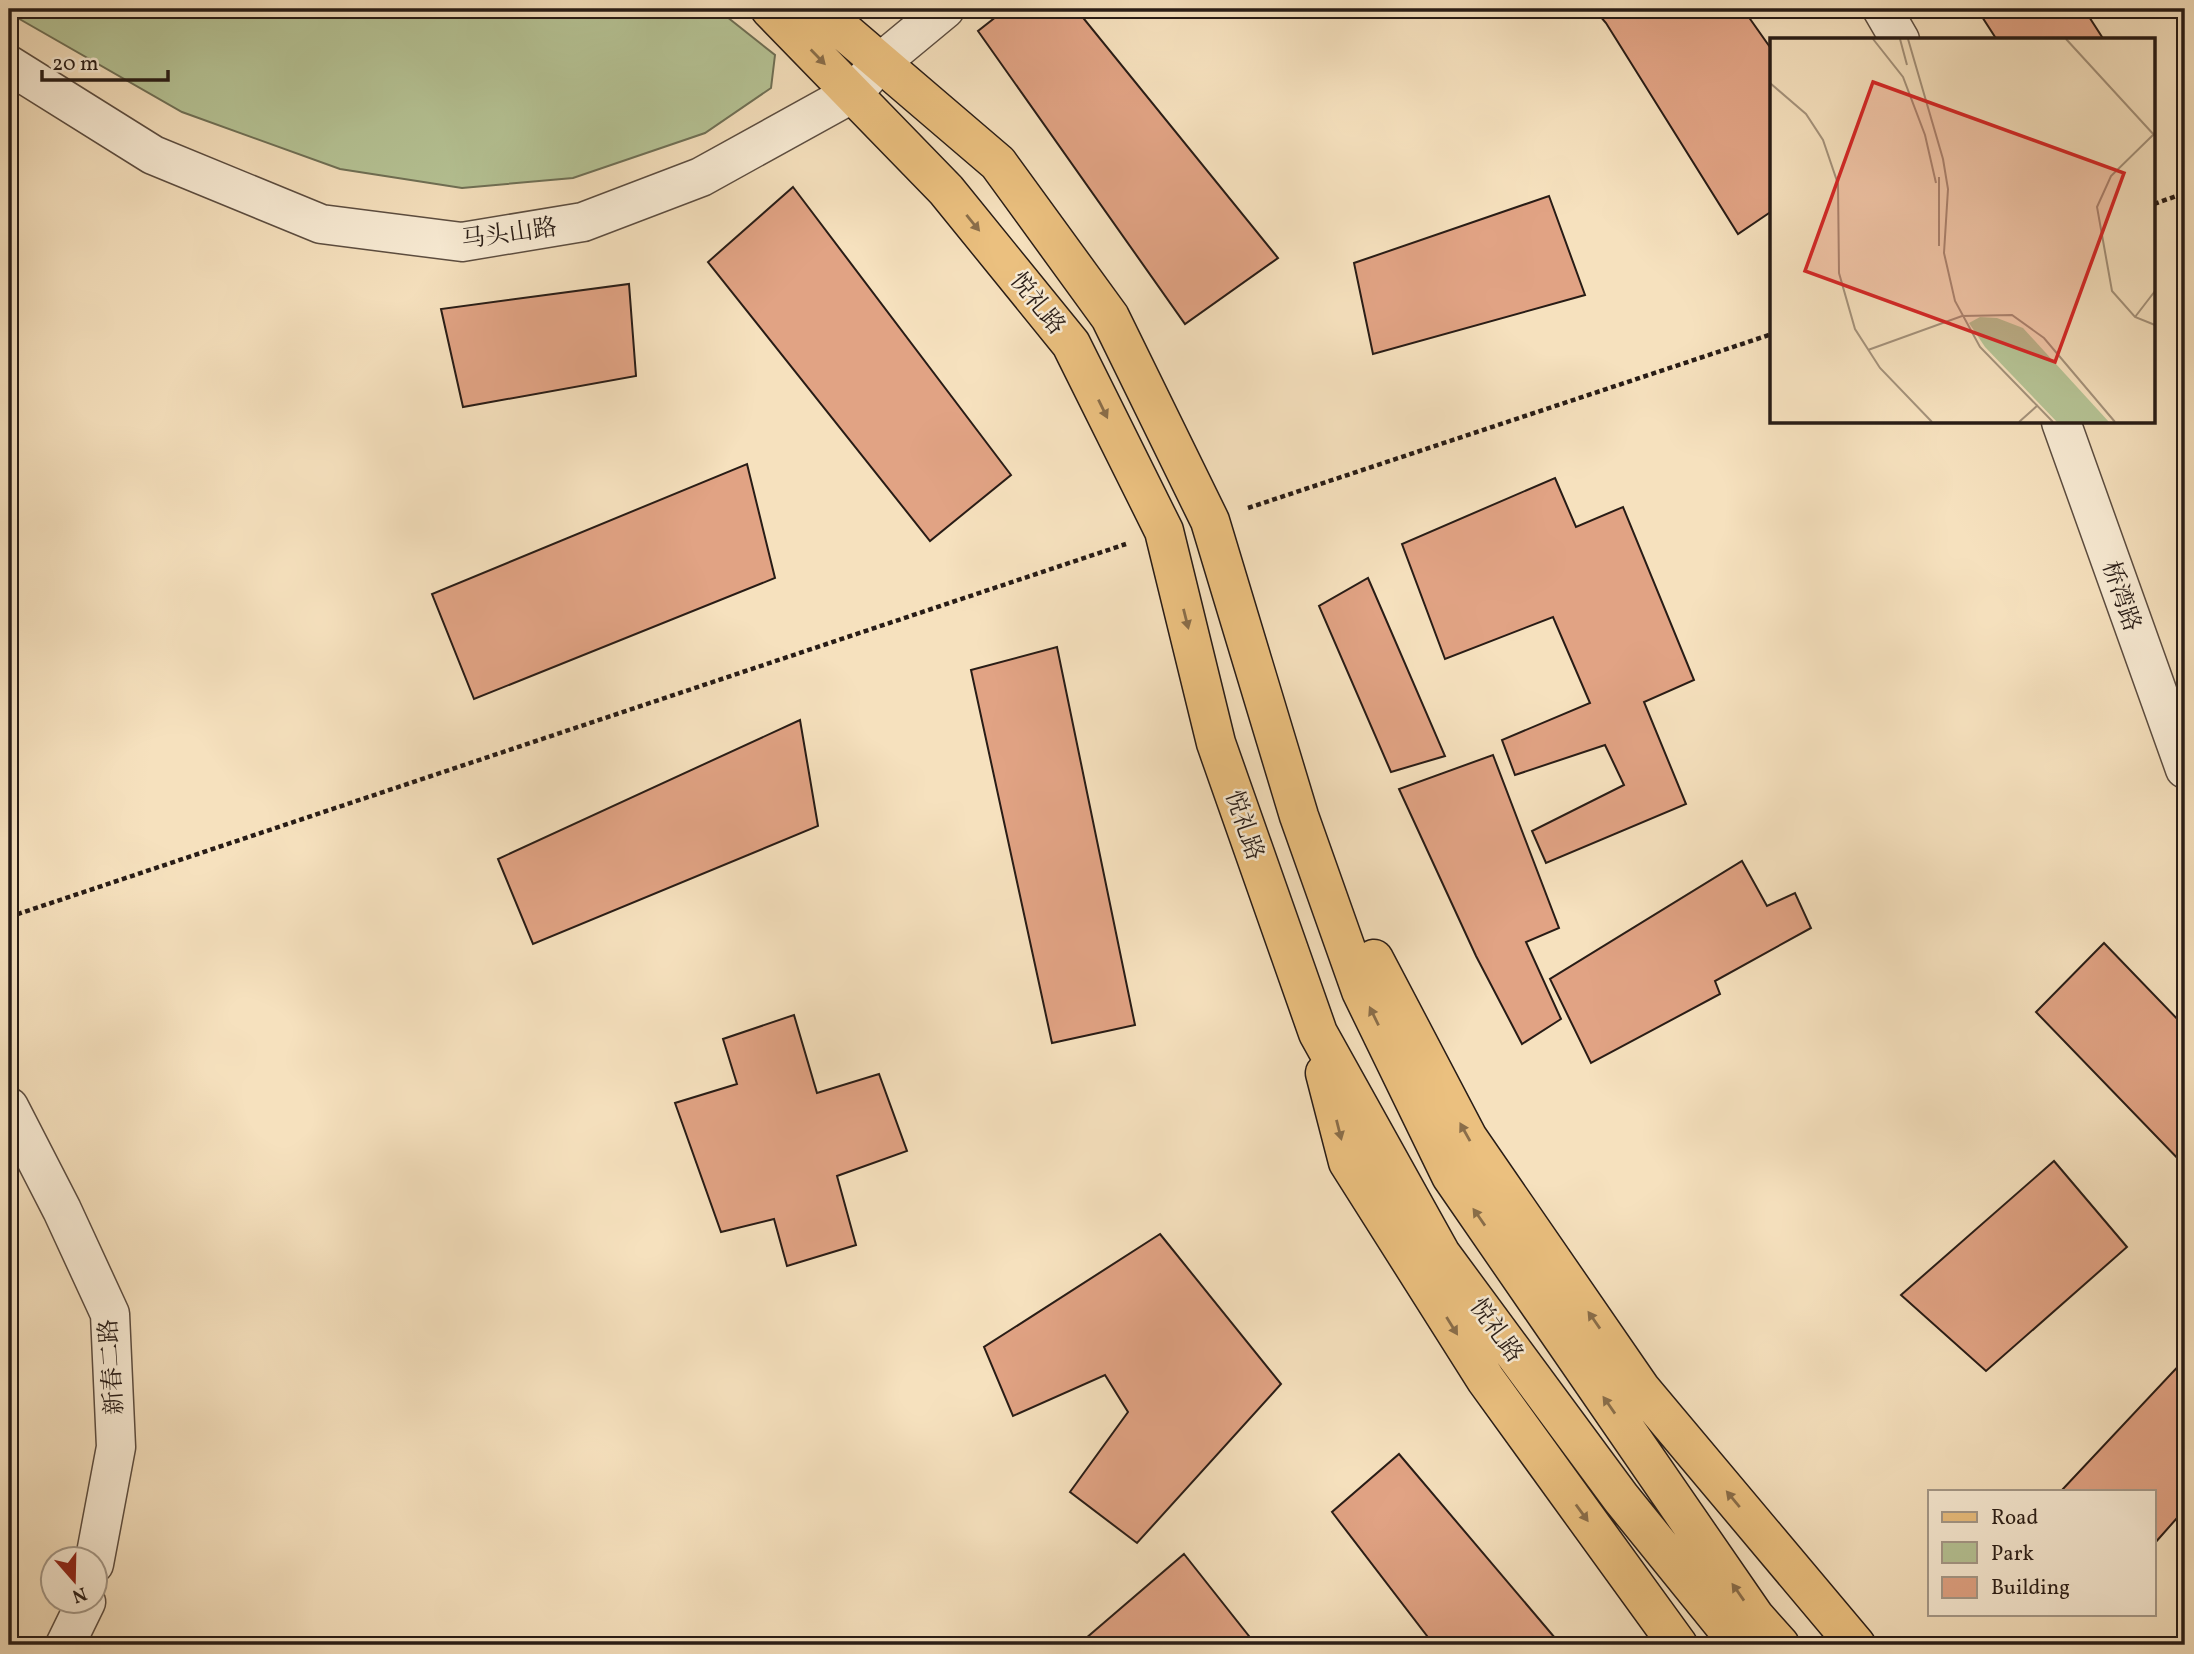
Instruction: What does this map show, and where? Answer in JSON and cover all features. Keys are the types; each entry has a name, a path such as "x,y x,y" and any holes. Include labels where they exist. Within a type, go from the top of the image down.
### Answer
{"main road":[{"name":"悦礼路","path":"770,9 946,191 1071,344 1164,531 1216,743 1318,1033 1440,1254 1621,1498 1740,1645"},
{"name":"悦礼路","path":"818,9 998,163 1110,317 1210,521 1299,816 1361,991 1451,1177 1755,1617 1780,1645"},
{"path":"1299,816 1468,1138 1641,1389 1856,1645"},
{"path":"1304,993 1348,1162 1486,1380 1678,1645"}],"street":[{"name":"马头山路","path":"9,65 153,155 321,224 462,243 583,222 701,177 853,93 881,62 945,9"},
{"path":"1882,9 1899,38"},
{"name":"桥湾路","path":"2062,424 2185,769"},
{"name":"新春二路","path":"9,1107 62,1210 110,1314 116,1447 97,1546"},
{"path":"65,1645 79,1616"}],"path":[{"path":"2156,203 2185,192"},
{"path":"1210,521 1770,335"},
{"path":"9,917 1164,531"}],"green space":[{"path":"9,9 717,9 775,55 771,88 705,133 573,178 462,188 340,169 182,112 9,13"}],"building":[{"path":"1006,9 1076,9 1278,258 1185,324 978,31"},
{"path":"1594,9 1743,9 1770,47 1770,212 1738,234 1606,23"},
{"path":"1977,9 2084,9 2103,38 1996,38"},
{"path":"793,187 1011,475 930,541 708,262"},
{"path":"1549,196 1585,295 1373,354 1354,263"},
{"path":"629,284 636,376 463,407 441,309"},
{"path":"747,464 775,578 474,699 432,594"},
{"path":"1555,478 1576,527 1623,507 1694,680 1644,702 1686,804 1546,863 1532,831 1624,785 1605,745 1515,775 1502,740 1590,703 1553,617 1445,659 1402,544"},
{"path":"1368,578 1445,756 1391,772 1319,606"},
{"path":"1057,647 1135,1025 1052,1043 971,670"},
{"path":"800,720 818,826 533,944 498,859"},
{"path":"1493,755 1559,928 1526,942 1561,1019 1522,1044 1476,956 1399,789"},
{"path":"1742,861 1767,906 1795,893 1811,928 1715,981 1720,994 1591,1063 1550,979"},
{"path":"2104,943 2185,1027 2185,1166 2036,1012"},
{"path":"794,1015 817,1093 879,1074 907,1151 837,1176 856,1245 787,1266 774,1219 721,1232 675,1103 737,1084 723,1039"},
{"path":"2054,1161 2127,1247 1986,1371 1901,1295"},
{"path":"1160,1234 1281,1384 1137,1543 1070,1492 1128,1412 1105,1375 1013,1416 984,1347"},
{"path":"2185,1359 2185,1509 2156,1542 2156,1490 2062,1490"},
{"path":"1399,1454 1561,1645 1434,1645 1332,1512"},
{"path":"1184,1554 1256,1645 1078,1645"}]}
